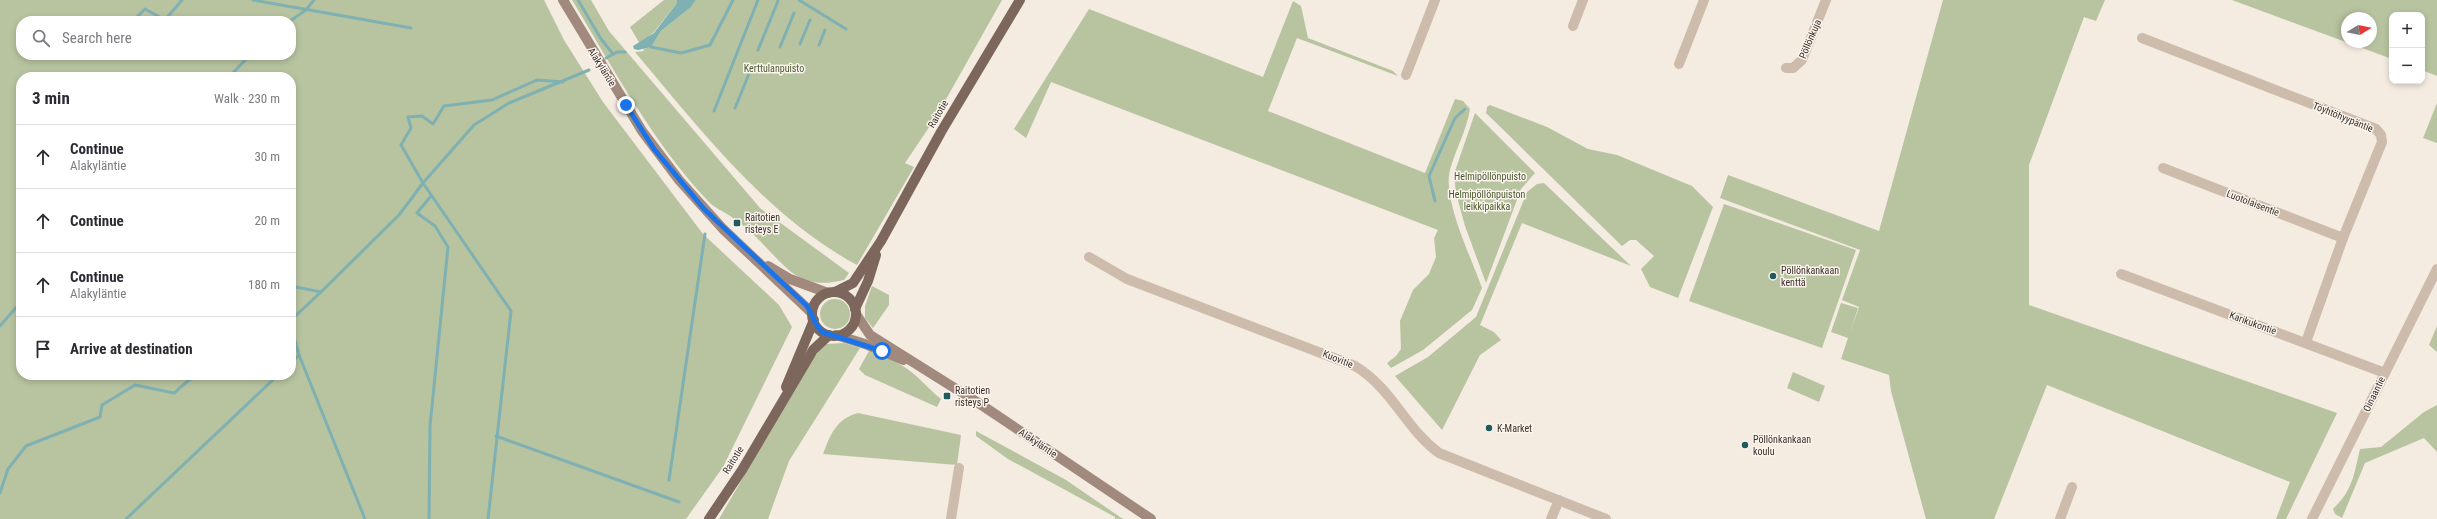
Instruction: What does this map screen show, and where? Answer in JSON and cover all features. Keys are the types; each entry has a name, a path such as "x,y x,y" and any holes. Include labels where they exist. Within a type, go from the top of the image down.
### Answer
{"main road":[{"name":"Alakyläntie","path":"563,0 589,46 654,149 704,209 813,317"},
{"name":"Raitotie","path":"832,292 853,283 881,241 941,132 1020,0"},
{"name":"Raitotie","path":"856,311 868,281 881,241"},
{"name":"Alakyläntie","path":"755,258 790,278 832,292"},
{"path":"832,292 848,297 856,311 850,328 833,335 822,332 813,317 817,300 832,292"},
{"name":"Alakyläntie","path":"856,311 870,334 1151,519"},
{"name":"Raitotie","path":"776,412 813,317"},
{"name":"Alakyläntie","path":"833,335 865,344 925,369"},
{"name":"Raitotie","path":"709,519 813,350 833,335"}],"street":[{"path":"1406,75 1434,0"},
{"path":"1573,26 1583,0"},
{"path":"1679,64 1704,0"},
{"name":"Pöllönkuja","path":"1786,68 1793,68 1802,60 1826,0"},
{"name":"Töyhtöhyypäntie","path":"2142,38 2376,129 2381,135 2382,142 2343,238 2306,342"},
{"name":"Luotolaisentie","path":"2164,168 2343,238"},
{"name":"Kuovitie","path":"1089,257 1127,279 1355,366 1382,386 1422,440 1439,453 1606,519"},
{"name":"Oinaantie","path":"2312,519 2437,269"},
{"name":"Karikukontie","path":"2121,274 2306,342 2385,373"},
{"path":"952,519 959,468"},
{"path":"2060,519 2072,487"},
{"path":"1551,519 1559,500"}],"green space":[{"path":"0,0 544,0 564,40 603,102 703,234 779,305 792,327 723,467 686,519 0,519"},
{"path":"572,0 591,0 609,31 760,208 849,273 844,280 829,283 805,280 786,268 740,223 713,206 708,201 669,155 652,130"},
{"path":"664,0 677,0 677,3 654,32 640,44 630,27"},
{"name":"Kerttulanpuisto","path":"696,0 1002,0 936,117 905,163 914,167 857,265 824,245 793,222 764,196 736,169 684,111 635,52 644,51 643,49 651,47 661,31 691,7"},
{"path":"1943,0 2105,0 2096,21 2084,17 2029,165 2029,305 2337,413 2286,519 2276,519 2290,482 2047,385 1994,519 1926,519 1891,391 1889,375 1841,359 1848,338 1831,332 1841,303 1858,308 1850,333 1859,307 1842,300 1860,250 1720,198 1728,175 1879,231"},
{"path":"2232,0 2437,0 2437,76 2425,71 2425,12 2389,12 2389,58 2362,48 2377,48 2377,12 2341,12 2341,40"},
{"path":"1293,1 1301,6 1308,38 1393,71 1398,76 1297,38 1268,111 1425,173 1455,99 1463,101 1470,109 1450,170 1450,197 1459,229 1482,288 1472,310 1423,350 1391,368 1387,363 1396,356 1401,349 1400,321 1413,290 1429,274 1436,257 1434,238 1438,230 1051,82 1026,138 1014,129 1089,9 1263,77"},
{"path":"2437,103 2437,143 2423,138"},
{"path":"1490,105 1547,127 1588,149 1617,155 1692,186 1713,207 1678,298 1650,287 1641,269 1654,256 1636,240 1630,240 1622,246 1486,113 1487,107"},
{"name":"Helmipöllönpuiston leikkipaikka","path":"1475,113 1535,173 1521,189 1486,283 1465,226 1456,193 1454,174"},
{"path":"1544,183 1631,266 1522,223 1480,325 1494,332 1501,340 1480,355 1442,430 1395,376 1428,357 1476,317 1527,192 1537,184"},
{"name":"Pöllönkankaan kenttä","path":"1724,204 1856,250 1822,348 1689,301"},
{"path":"872,286 889,295 889,305 873,328 865,318 865,306"},
{"path":"835,299 841,300 849,308 849,320 841,328 835,329 829,328 821,320 820,314 821,308 829,300"},
{"path":"2437,326 2437,352 2429,345"},
{"path":"844,343 860,348 789,461 768,519 719,519 811,360 826,344"},
{"path":"869,351 897,363 912,373 941,399 937,407 865,375 859,369"},
{"path":"1793,372 1825,386 1819,402 1787,388"},
{"path":"2437,405 2437,452 2424,438 2365,463 2342,518 2335,514 2333,509 2345,495 2352,481 2360,449 2381,447 2424,412"},
{"path":"858,413 961,435 957,465 823,454 831,434 839,424 844,419"},
{"path":"976,431 1066,480 1123,519 1115,519 1115,517 1008,459 976,436"}],"water":[{"path":"677,0 696,0 691,7 661,31 651,47 638,50 634,49 633,46 654,33 677,3"}],"waterway":[{"path":"168,16 182,0"},
{"path":"253,0 411,28"},
{"path":"296,17 306,10 314,0"},
{"path":"578,0 601,39 613,54"},
{"path":"651,47 681,53 710,45 733,0"},
{"path":"714,111 758,0"},
{"path":"799,0 846,29"},
{"path":"758,50 778,1"},
{"path":"138,16 145,9 158,16"},
{"path":"780,47 794,13"},
{"path":"800,44 810,20"},
{"path":"819,45 825,30"},
{"path":"606,58 617,52 625,52"},
{"path":"234,72 245,60"},
{"path":"735,108 751,69"},
{"path":"296,287 321,292 399,215 423,183 474,125 509,103 589,70"},
{"path":"488,519 511,311 423,183 401,145 411,128 408,117 422,116 433,124 444,106 492,100 537,80 563,82"},
{"path":"1435,201 1429,176 1455,118 1465,109"},
{"path":"429,519 430,426 448,247 435,226 417,213 431,196"},
{"path":"669,480 705,234"},
{"path":"296,315 321,292"},
{"path":"0,326 16,308"},
{"path":"296,344 299,355 296,358"},
{"path":"299,355 365,519"},
{"path":"0,493 8,469 26,446 100,417 102,405 135,385 174,393 189,380"},
{"path":"126,519 273,380"},
{"path":"496,436 679,502"}],"place":[{"name":"Raitotien risteys E","path":"737,223"},
{"name":"Pöllönkankaan kenttä","path":"1773,276"},
{"name":"Raitotien risteys P","path":"947,396"},
{"name":"K-Market","path":"1489,428"},
{"name":"Pöllönkankaan koulu","path":"1745,445"}],"route":[{"path":"626,105 654,149 704,209 723,229 806,305 812,313 817,327 822,332 865,344 882,351"}],"park label":[{"name":"Helmipöllönpuisto","path":"1490,176"}]}
